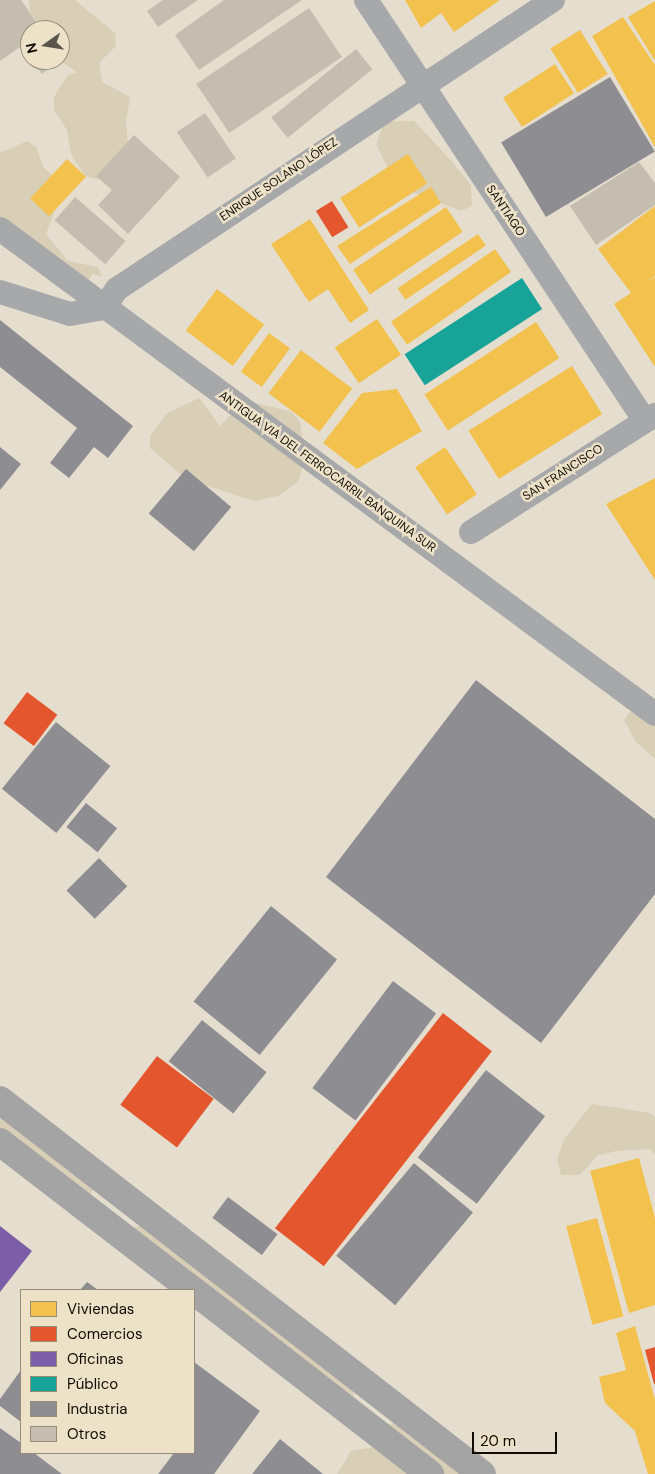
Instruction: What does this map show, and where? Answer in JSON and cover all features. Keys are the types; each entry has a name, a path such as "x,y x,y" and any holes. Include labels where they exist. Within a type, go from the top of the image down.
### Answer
{"highway":[{"path":"0,1100 482,1474"},
{"path":"0,1142 190,1289"},
{"path":"195,1293 430,1474"}],"street":[{"name":"SANTIAGO","path":"366,0 650,418"},
{"name":"ENRIQUE SOLANO LÓPEZ","path":"104,308 117,289 422,85 553,0"},
{"name":"ANTIGUA VIA DEL FERROCARRIL BANQUINA SUR","path":"0,229 104,308 655,714"},
{"path":"0,292 70,314 104,308"},
{"name":"SAN FRANCISCO","path":"471,532 650,418"}],"shaded area":[{"path":"29,0 75,0 115,33 116,46 99,63 102,82 130,97 126,121 129,157 109,182 85,176 71,154 67,130 54,110 54,97 67,76 77,72 70,67 70,20 36,20 30,11"},
{"path":"394,121 414,121 448,157 471,185 472,206 461,211 397,186 376,144 384,124"},
{"path":"27,141 36,147 44,168 57,180 58,202 46,234 68,261 98,267 102,277 93,274 79,293 63,291 0,228 0,153"},
{"path":"199,398 220,426 244,400 292,412 300,422 305,458 298,482 278,496 254,501 186,479 150,448 150,436 166,414"},
{"path":"638,702 655,703 655,759 636,742 624,720"},
{"path":"592,1104 650,1113 655,1117 655,1154 650,1149 616,1151 597,1156 580,1175 561,1175 557,1159 565,1138"},
{"path":"0,1116 93,1189 90,1196 0,1132"},
{"path":"140,1225 353,1389 354,1396 351,1398 132,1229"},
{"path":"395,1422 462,1474 441,1474 387,1426"},
{"path":"374,1447 429,1474 337,1474 351,1451"}],"building: Viviendas":[{"path":"405,0 500,0 454,32 441,13 421,28"},
{"path":"655,1 655,61 628,17"},
{"path":"623,17 655,65 655,147 592,36"},
{"path":"580,30 608,74 578,93 550,49"},
{"path":"555,64 574,93 522,127 503,98"},
{"path":"408,154 427,183 359,227 340,198"},
{"path":"67,159 86,177 49,216 30,198"},
{"path":"431,187 441,203 350,264 337,246"},
{"path":"655,206 655,276 646,282 655,277 655,367 614,304 631,293 598,249"},
{"path":"446,207 463,232 370,295 353,270"},
{"path":"310,219 369,310 350,323 328,289 309,302 271,244"},
{"path":"478,234 486,246 405,300 398,288"},
{"path":"495,249 511,272 407,345 391,322"},
{"path":"217,289 264,325 233,366 186,331"},
{"path":"377,319 401,355 359,383 335,348"},
{"path":"536,322 559,358 448,430 424,394"},
{"path":"269,333 290,348 262,387 241,372"},
{"path":"301,350 352,389 320,432 269,393"},
{"path":"572,366 602,414 499,479 469,431"},
{"path":"397,389 422,431 357,469 323,443 362,393"},
{"path":"445,447 477,494 447,514 415,467"},
{"path":"655,478 655,580 606,504"},
{"path":"639,1158 655,1218 655,1305 629,1313 590,1171"},
{"path":"597,1218 623,1317 592,1325 566,1226"},
{"path":"635,1326 655,1400 655,1474 648,1474 635,1431 605,1403 599,1377 626,1370 616,1333"}],"building: Comercios":[{"path":"332,201 348,227 332,237 316,211"},
{"path":"27,692 57,715 34,746 4,723"},
{"path":"443,1013 492,1051 324,1266 275,1228"},
{"path":"157,1056 214,1099 177,1147 120,1105"},
{"path":"655,1347 655,1384 654,1384 645,1350"}],"building: Oficinas":[{"path":"0,1226 32,1251 0,1292"}],"building: Público":[{"path":"522,278 542,309 425,385 405,354"}],"building: Industria":[{"path":"610,77 655,152 546,217 501,142"},
{"path":"0,320 133,426 108,458 94,447 69,478 50,463 77,428 0,367"},
{"path":"0,447 21,464 0,490"},
{"path":"186,469 231,507 194,551 149,513"},
{"path":"476,680 655,819 655,894 541,1043 326,877"},
{"path":"56,722 110,766 56,833 2,789"},
{"path":"86,803 117,828 98,852 66,827"},
{"path":"99,858 127,886 95,919 66,891"},
{"path":"271,906 337,959 260,1055 194,1002"},
{"path":"393,981 436,1013 355,1121 312,1088"},
{"path":"202,1020 267,1072 233,1113 169,1061"},
{"path":"486,1070 545,1116 477,1204 418,1157"},
{"path":"414,1163 473,1212 395,1305 336,1256"},
{"path":"228,1197 278,1234 262,1255 212,1218"},
{"path":"87,1282 97,1289 81,1289"},
{"path":"195,1363 260,1411 214,1474 158,1474 173,1454 195,1454"},
{"path":"20,1371 20,1421 0,1406 0,1399"},
{"path":"0,1428 20,1442 20,1454 35,1454 62,1474 0,1474"},
{"path":"280,1439 323,1474 252,1474"}],"building: Otros":[{"path":"0,0 21,0 35,20 20,20 20,47 0,61"},
{"path":"163,0 198,0 158,27 147,11"},
{"path":"224,0 302,0 199,70 175,35"},
{"path":"309,8 342,57 229,133 196,84"},
{"path":"356,49 372,69 288,138 271,118"},
{"path":"39,70 47,70 42,74"},
{"path":"205,113 236,159 208,178 177,132"},
{"path":"134,135 180,177 128,234 98,205 112,190 96,176"},
{"path":"639,162 655,183 655,205 596,245 570,206"},
{"path":"75,197 126,241 105,264 55,220"}]}
